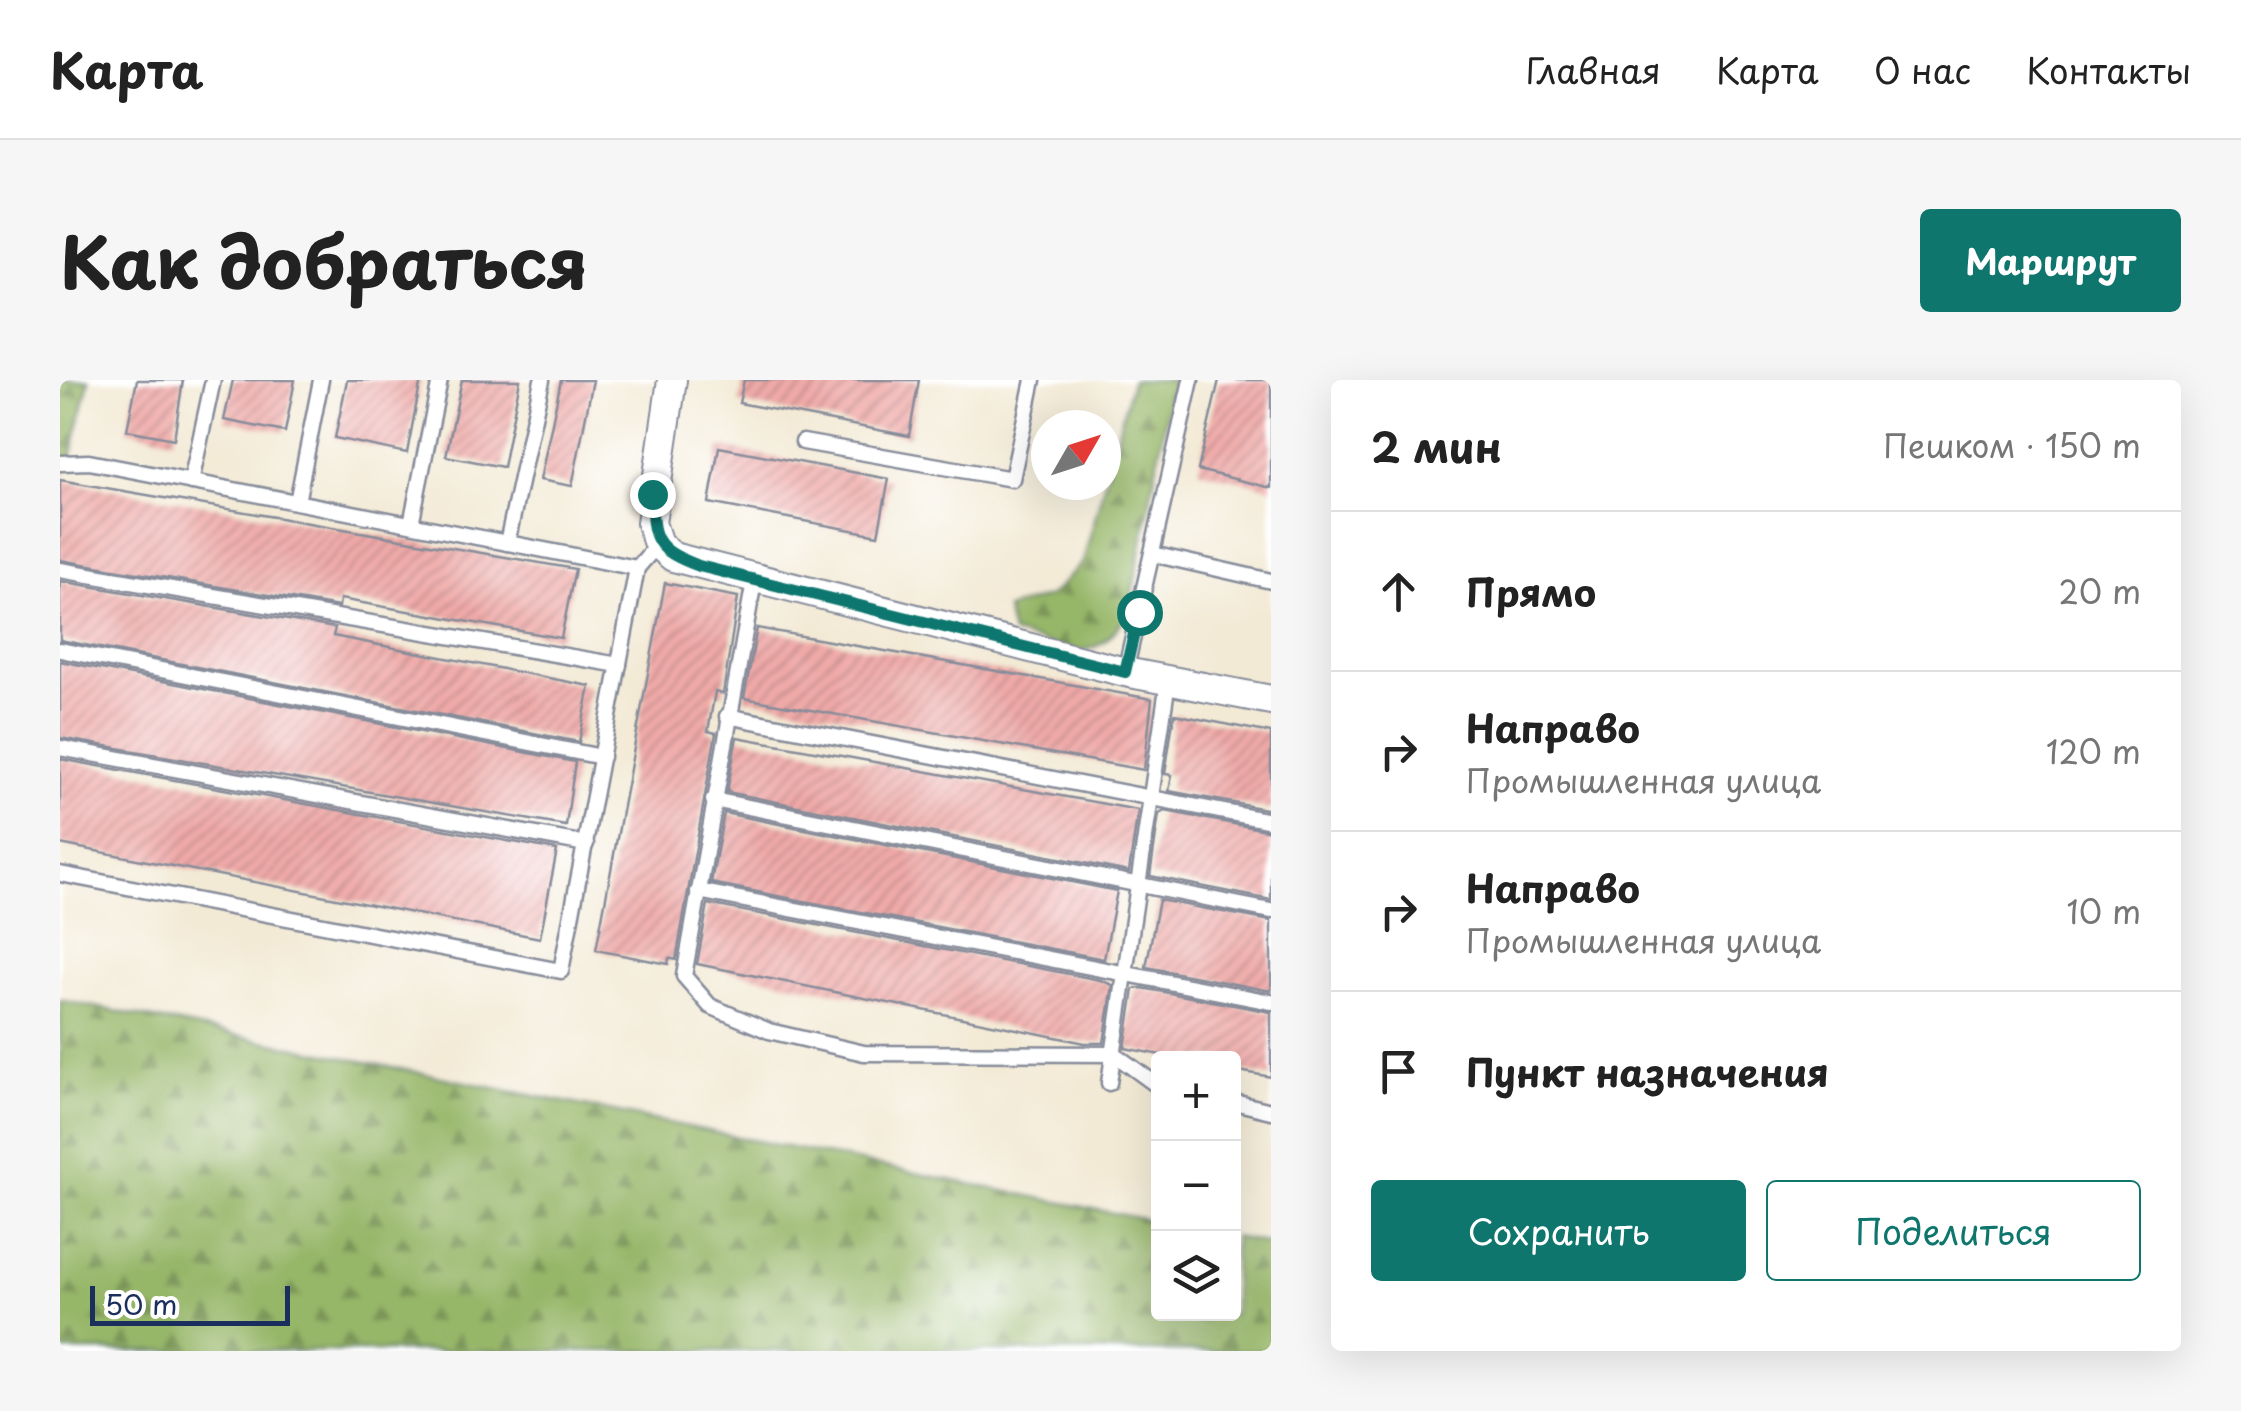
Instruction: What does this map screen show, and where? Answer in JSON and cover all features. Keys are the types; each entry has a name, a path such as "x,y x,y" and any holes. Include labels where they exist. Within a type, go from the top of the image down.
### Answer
{"street":[{"path":"672,380 652,494 651,523 658,544 673,556 754,581 1125,672 1271,700"}],"lane":[{"path":"191,482 213,380"},
{"path":"297,502 322,380"},
{"path":"411,524 440,380"},
{"path":"507,543 542,380"},
{"path":"803,442 1012,480 1033,380"},
{"path":"1125,672 1191,380"},
{"path":"60,463 89,462 637,568"},
{"path":"60,874 560,971 637,568 658,544"},
{"path":"1152,554 1271,581"},
{"path":"60,570 619,666"},
{"path":"754,581 726,716 684,976 710,1006 769,1031 864,1053 1114,1054 1151,1081"},
{"path":"60,650 602,757"},
{"path":"1109,1084 1168,680"},
{"path":"726,716 1271,821"},
{"path":"60,748 586,844"},
{"path":"713,800 1271,911"},
{"path":"698,892 1271,1002"},
{"path":"1241,1104 1271,1111"}],"green space":[{"path":"60,380 89,380 70,462 60,475"},
{"path":"1132,380 1173,380 1129,611 1116,630 1091,648 1066,649 1012,634 1006,609 1050,596 1083,562 1100,500 1121,500 1121,421"},
{"path":"60,1000 1151,1221 1151,1321 1241,1321 1241,1238 1271,1244 1271,1351 60,1351"}],"building":[{"path":"137,380 183,380 174,439 127,430"},
{"path":"233,380 295,380 285,432 224,420"},
{"path":"347,380 421,380 407,453 335,438"},
{"path":"462,380 520,380 503,467 446,456"},
{"path":"561,380 593,380 572,486 540,480"},
{"path":"744,380 919,380 909,436 739,403"},
{"path":"1219,380 1271,380 1271,488 1198,470"},
{"path":"719,447 889,479 878,535 709,503"},
{"path":"60,480 575,569 561,638 340,599 339,607 60,560"},
{"path":"60,581 335,628 333,636 590,686 579,742 60,640"},
{"path":"665,583 738,597 723,694 715,692 708,731 716,733 676,960 669,958 668,964 596,950"},
{"path":"757,628 1152,699 1144,770 744,698"},
{"path":"60,661 575,762 566,826 60,738"},
{"path":"1174,714 1271,733 1271,810 1169,791 1172,775 1165,774"},
{"path":"737,737 1138,810 1129,872 727,792"},
{"path":"60,759 557,850 540,938 60,844"},
{"path":"1165,811 1271,831 1271,900 1150,876 1159,814"},
{"path":"724,813 1117,891 1104,959 711,883"},
{"path":"1159,900 1271,921 1271,991 1146,967"},
{"path":"708,904 1100,980 1113,985 1104,1043 1085,1043 697,964"},
{"path":"1134,989 1271,1012 1271,1077 1241,1071 1241,1051 1151,1053 1125,1048"}],"route":[{"path":"652,494 651,523 658,544 673,556 699,566 1125,672 1139,612"}]}
